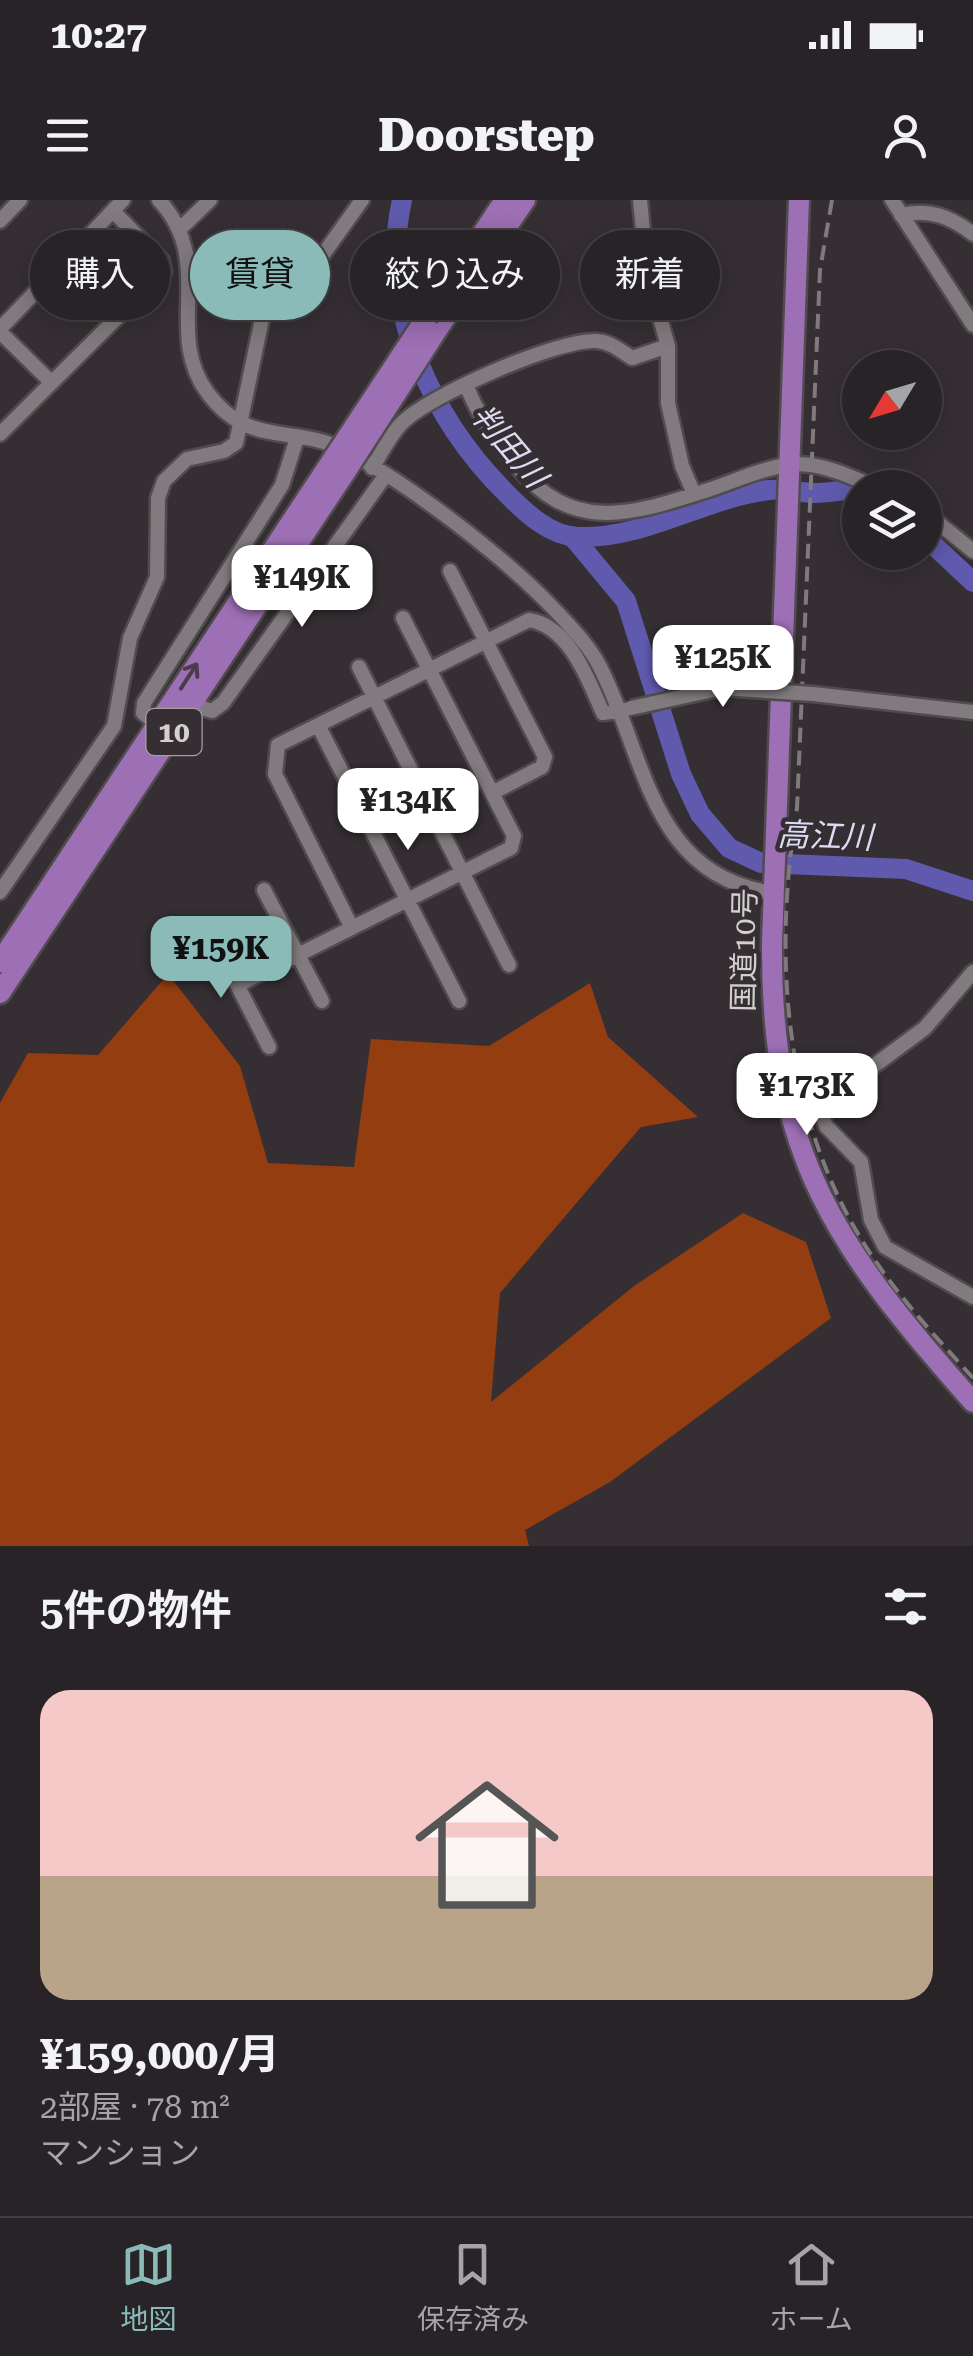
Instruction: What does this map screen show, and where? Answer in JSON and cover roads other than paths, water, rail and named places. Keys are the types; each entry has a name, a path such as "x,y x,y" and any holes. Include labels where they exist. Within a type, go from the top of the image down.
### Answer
{"highway":[{"name":"10","path":"0,993 192,705 432,309 505,200"},
{"name":"10","path":"0,962 158,724 525,200"},
{"name":"国道10号","path":"799,200 774,886 774,1042 791,1121 807,1165 862,1269 973,1402"}],"street":[{"path":"0,221 20,200"},
{"path":"159,200 181,228 191,270 188,330 194,365 207,392 242,426 336,446 489,551 538,593 596,661 625,710 650,798 691,854 719,877 774,886"},
{"path":"181,228 210,200"},
{"path":"0,892 114,726 130,638 157,578 158,506 164,481 187,459 230,448 242,426 248,377 268,290 322,256 362,200"},
{"path":"640,200 647,272 668,346 668,403 682,466 694,494"},
{"path":"892,200 973,325"},
{"path":"0,434 82,357 164,271 162,261 118,205 0,330 51,382"},
{"path":"901,215 932,213 950,218 973,234"},
{"path":"192,705 212,711 223,703 378,472 399,426 412,415 463,386 540,352 603,342 632,358 668,346"},
{"path":"463,386 495,440 526,478 557,504 614,514 790,467 842,474"},
{"path":"158,724 143,713 144,703 282,485 297,438"},
{"path":"942,526 973,551"},
{"path":"450,571 546,763 492,794"},
{"path":"238,985 511,848 514,841 492,794 403,618"},
{"path":"352,928 275,774 278,746 524,622 540,623 586,672 604,714 722,688 973,712"},
{"path":"359,667 509,966"},
{"path":"318,725 458,1001"},
{"path":"264,890 322,1001"},
{"path":"212,936 270,1047"},
{"path":"973,972 925,1028 826,1102 820,1112 823,1123 861,1162 871,1220 885,1247 973,1298"}],"waterway":[{"name":"判田川","path":"402,200 398,281 405,321 418,360 456,433 508,495 539,522 568,536 603,536 651,525 745,494 769,490 842,491"},
{"name":"高江川","path":"572,536 626,601 681,774 700,814 729,848 761,863 906,869 973,891"},
{"name":"判田川","path":"942,553 973,582"}],"railway":[{"path":"832,200 820,270 797,808 786,919 791,1031 816,1140 836,1192 888,1278 973,1378"}]}
